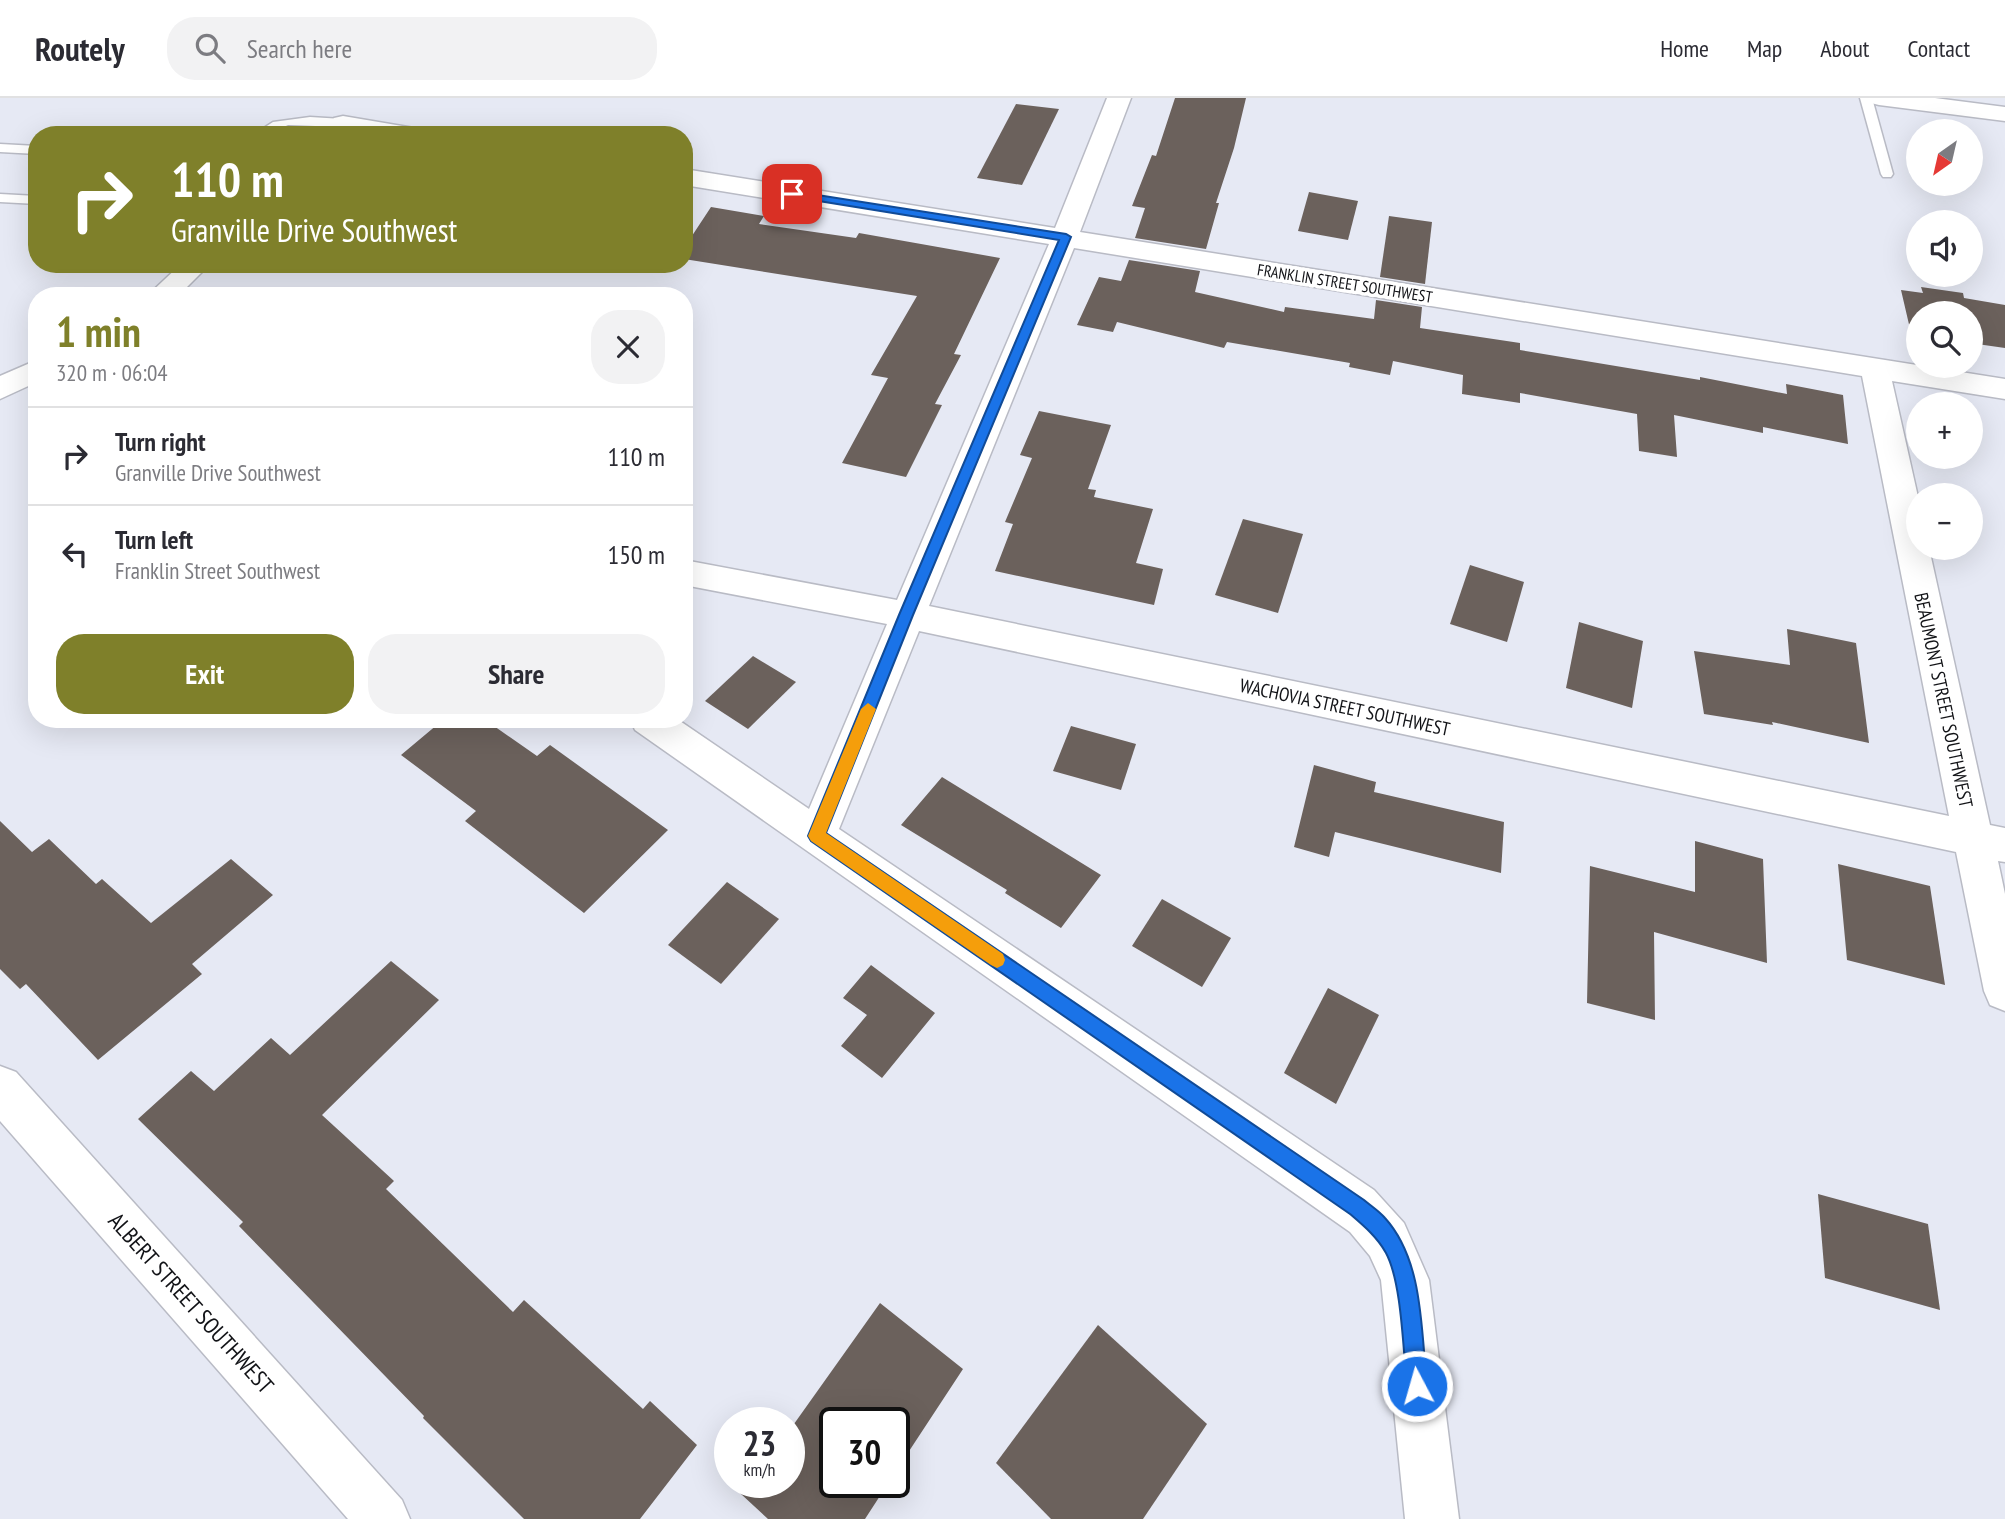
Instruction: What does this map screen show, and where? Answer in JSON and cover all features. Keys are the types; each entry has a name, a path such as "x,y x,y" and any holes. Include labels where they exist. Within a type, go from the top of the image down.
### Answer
{"street":[{"path":"817,836 906,615 1066,237 1119,98"},
{"path":"1879,98 2005,114"},
{"path":"344,122 366,126"},
{"name":"FRANKLIN STREET SOUTHWEST","path":"693,178 2005,390"},
{"path":"171,287 187,273"},
{"name":"BEAUMONT STREET SOUTHWEST","path":"1875,368 1989,842 2005,991"},
{"path":"0,390 28,374"},
{"name":"WACHOVIA STREET SOUTHWEST","path":"693,574 906,615 1989,842"},
{"path":"661,728 1378,1224 1395,1250 1405,1280 1432,1519"},
{"name":"ALBERT STREET SOUTHWEST","path":"0,1088 383,1519"}],"lane":[{"path":"1866,98 1887,174"},
{"path":"271,126 289,120 344,122"},
{"path":"0,148 28,150"},
{"path":"0,198 28,200"}],"building":[{"path":"1175,98 1246,98 1234,148 1216,203 1219,203 1206,249 1135,238 1145,208 1132,206 1152,155 1156,156"},
{"path":"1016,104 1059,109 1022,185 977,178"},
{"path":"1309,192 1358,201 1348,240 1298,231"},
{"path":"711,207 764,216 759,224 856,238 859,233 1000,258 954,354 961,355 935,404 942,405 906,477 842,463 888,378 871,375 917,296 693,260 693,234"},
{"path":"1389,216 1432,222 1425,284 1380,277"},
{"path":"1129,260 1200,271 1195,292 1284,312 1285,307 1374,319 1376,300 1422,307 1420,328 1520,343 1520,350 1700,380 1700,377 1787,394 1786,384 1843,395 1848,444 1763,427 1763,433 1674,415 1677,457 1639,451 1637,414 1520,393 1520,403 1462,394 1463,375 1393,361 1390,375 1349,367 1350,363 1227,342 1224,348 1117,322 1113,332 1077,325 1099,277 1121,281"},
{"path":"1921,287 1963,293 1964,298 1982,301 1906,301 1906,312 1901,290 1923,293"},
{"path":"1983,301 2005,305 2005,348 1983,345"},
{"path":"1039,411 1111,425 1088,489 1096,490 1094,497 1153,509 1136,563 1163,569 1154,605 995,571 1013,524 1005,522 1032,458 1020,455"},
{"path":"1243,519 1303,534 1278,613 1215,595"},
{"path":"1470,565 1524,582 1507,642 1450,624"},
{"path":"1579,622 1643,641 1632,708 1566,688"},
{"path":"1787,629 1856,643 1869,743 1772,722 1773,725 1704,714 1694,651 1790,665"},
{"path":"753,656 796,682 748,729 705,701"},
{"path":"1071,726 1136,744 1121,790 1053,771"},
{"path":"433,728 497,728 537,756 550,745 668,830 584,913 465,821 476,811 401,755"},
{"path":"1314,765 1376,782 1374,792 1504,822 1501,873 1335,832 1329,857 1294,847"},
{"path":"942,777 1101,875 1061,928 1005,893 1007,890 901,825"},
{"path":"0,821 32,852 49,839 96,884 102,879 151,923 231,859 273,895 192,964 202,974 98,1060 26,984 20,989 0,969"},
{"path":"1695,841 1763,859 1767,963 1654,932 1655,1020 1587,1003 1590,866 1695,892"},
{"path":"1838,864 1930,886 1945,985 1847,960"},
{"path":"727,882 779,919 721,984 668,945"},
{"path":"1162,899 1231,938 1202,987 1132,946"},
{"path":"391,961 439,1000 322,1115 394,1181 386,1189 513,1312 524,1300 643,1409 650,1401 697,1445 640,1519 524,1519 239,1226 243,1222 138,1119 191,1071 214,1091 271,1038 290,1055"},
{"path":"871,965 935,1013 882,1078 841,1046 867,1015 843,998"},
{"path":"1328,988 1379,1015 1336,1104 1284,1073"},
{"path":"1818,1194 1928,1224 1940,1310 1825,1278"},
{"path":"880,1303 963,1369 910,1450 910,1407 819,1407 819,1498 879,1498 865,1519 768,1519 745,1498 805,1498 805,1408"},
{"path":"1098,1325 1207,1424 1143,1519 1051,1519 996,1463"}],"slow traffic":[{"path":"868,709 817,836 997,960"}],"route":[{"path":"792,194 1066,237 906,615 817,836 1378,1224 1395,1250 1405,1280 1417,1386"}]}
